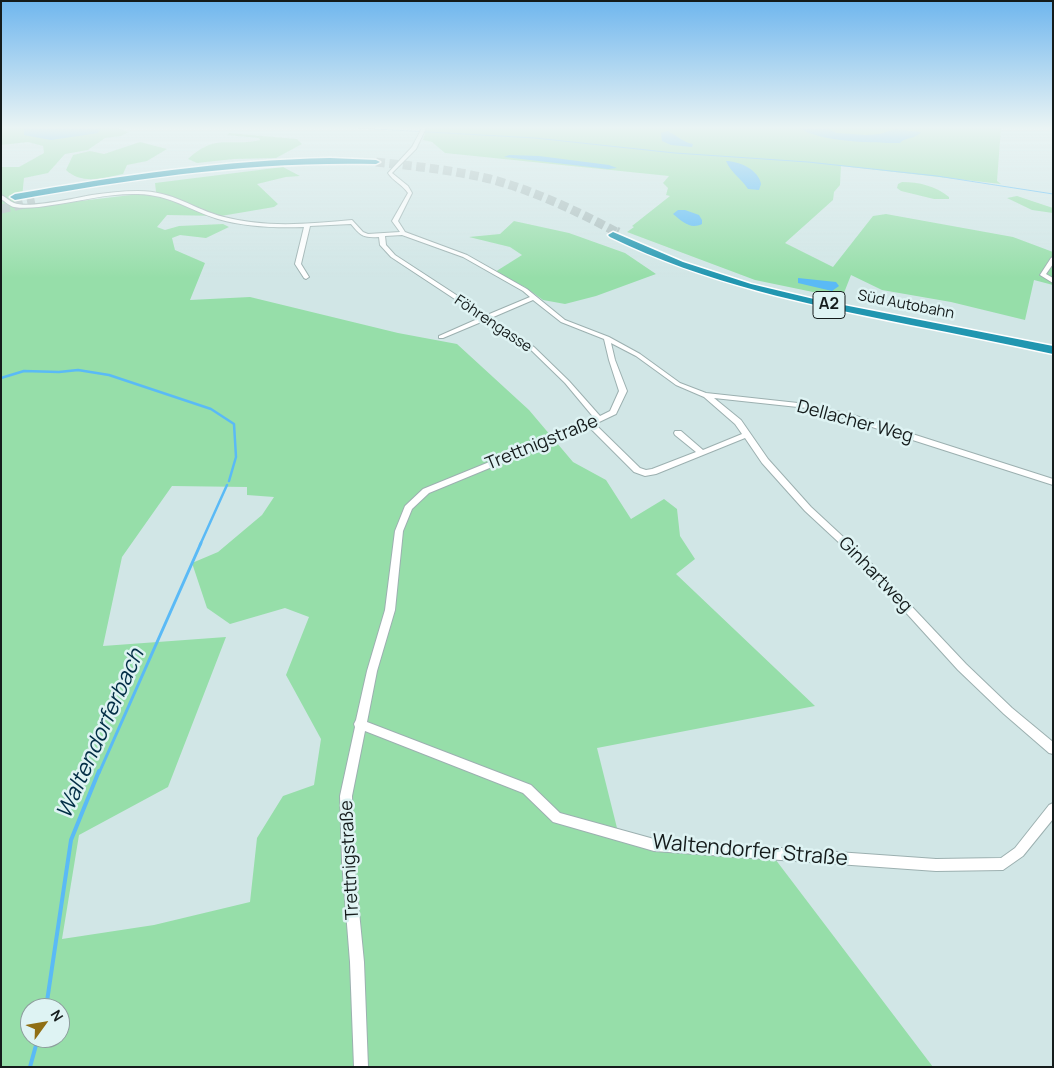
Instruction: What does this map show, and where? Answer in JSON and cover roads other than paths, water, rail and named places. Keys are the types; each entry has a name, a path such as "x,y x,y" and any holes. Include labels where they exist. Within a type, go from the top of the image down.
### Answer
{"highway":[{"path":"15,197 124,178"},
{"path":"35,202 151,178"},
{"name":"Süd Autobahn","path":"616,234 679,260 739,280 826,300 1053,346"},
{"name":"Süd Autobahn","path":"616,234 676,264 739,285 1053,350"}],"street":[{"path":"393,178 408,188 410,193 395,220 403,233"},
{"path":"1,196 8,203 24,206 117,193 156,193 220,218 234,221 307,226 352,222 361,233 367,236 403,233 466,256 535,296 563,321 607,338"},
{"path":"306,277 298,264 307,226"},
{"name":"Föhrengasse","path":"382,236 383,245 393,256 461,302 488,317 532,348 567,382 595,422 637,470 645,473 654,472 702,453"},
{"path":"1053,260 1043,275 1053,281"},
{"path":"441,337 535,296"},
{"name":"Dellacher Weg","path":"607,338 638,355 678,384 705,395 807,406 850,417 1053,482"},
{"name":"Trettnigstraße","path":"362,1067 357,962 348,861 346,796 359,724 390,610 398,531 408,508 426,491 595,422 615,409 624,391 612,360 607,338"},
{"name":"Ginhartweg","path":"705,395 738,422 765,461 808,509 863,560 962,667 1008,711 1053,749"},
{"path":"678,433 702,453 747,435"},
{"name":"Waltendorfer Straße","path":"359,724 527,789 556,818 654,845 936,865 1002,864 1019,852 1053,809"}],"water":[{"path":"738,178 759,178 761,184 759,190 748,189"},
{"path":"678,210 685,210 699,215 702,224 694,226 686,224 673,214"},
{"path":"798,278 836,282 839,286 832,291 798,283"}],"waterway":[{"path":"949,178 1053,194"},
{"name":"Waltendorferbach","path":"1,378 24,371 59,372 78,370 109,375 211,409 234,424 236,457 229,481"},
{"name":"Waltendorferbach","path":"200,545 227,485"},
{"name":"Waltendorferbach","path":"99,773 201,543"},
{"name":"Waltendorferbach","path":"47,998 71,840 99,771"},
{"name":"Waltendorferbach","path":"30,1067 35,1048"}],"tunnel":[{"path":"485,178 523,189 556,202 587,217 618,233 616,232"},
{"path":"1,209 35,202"}]}
